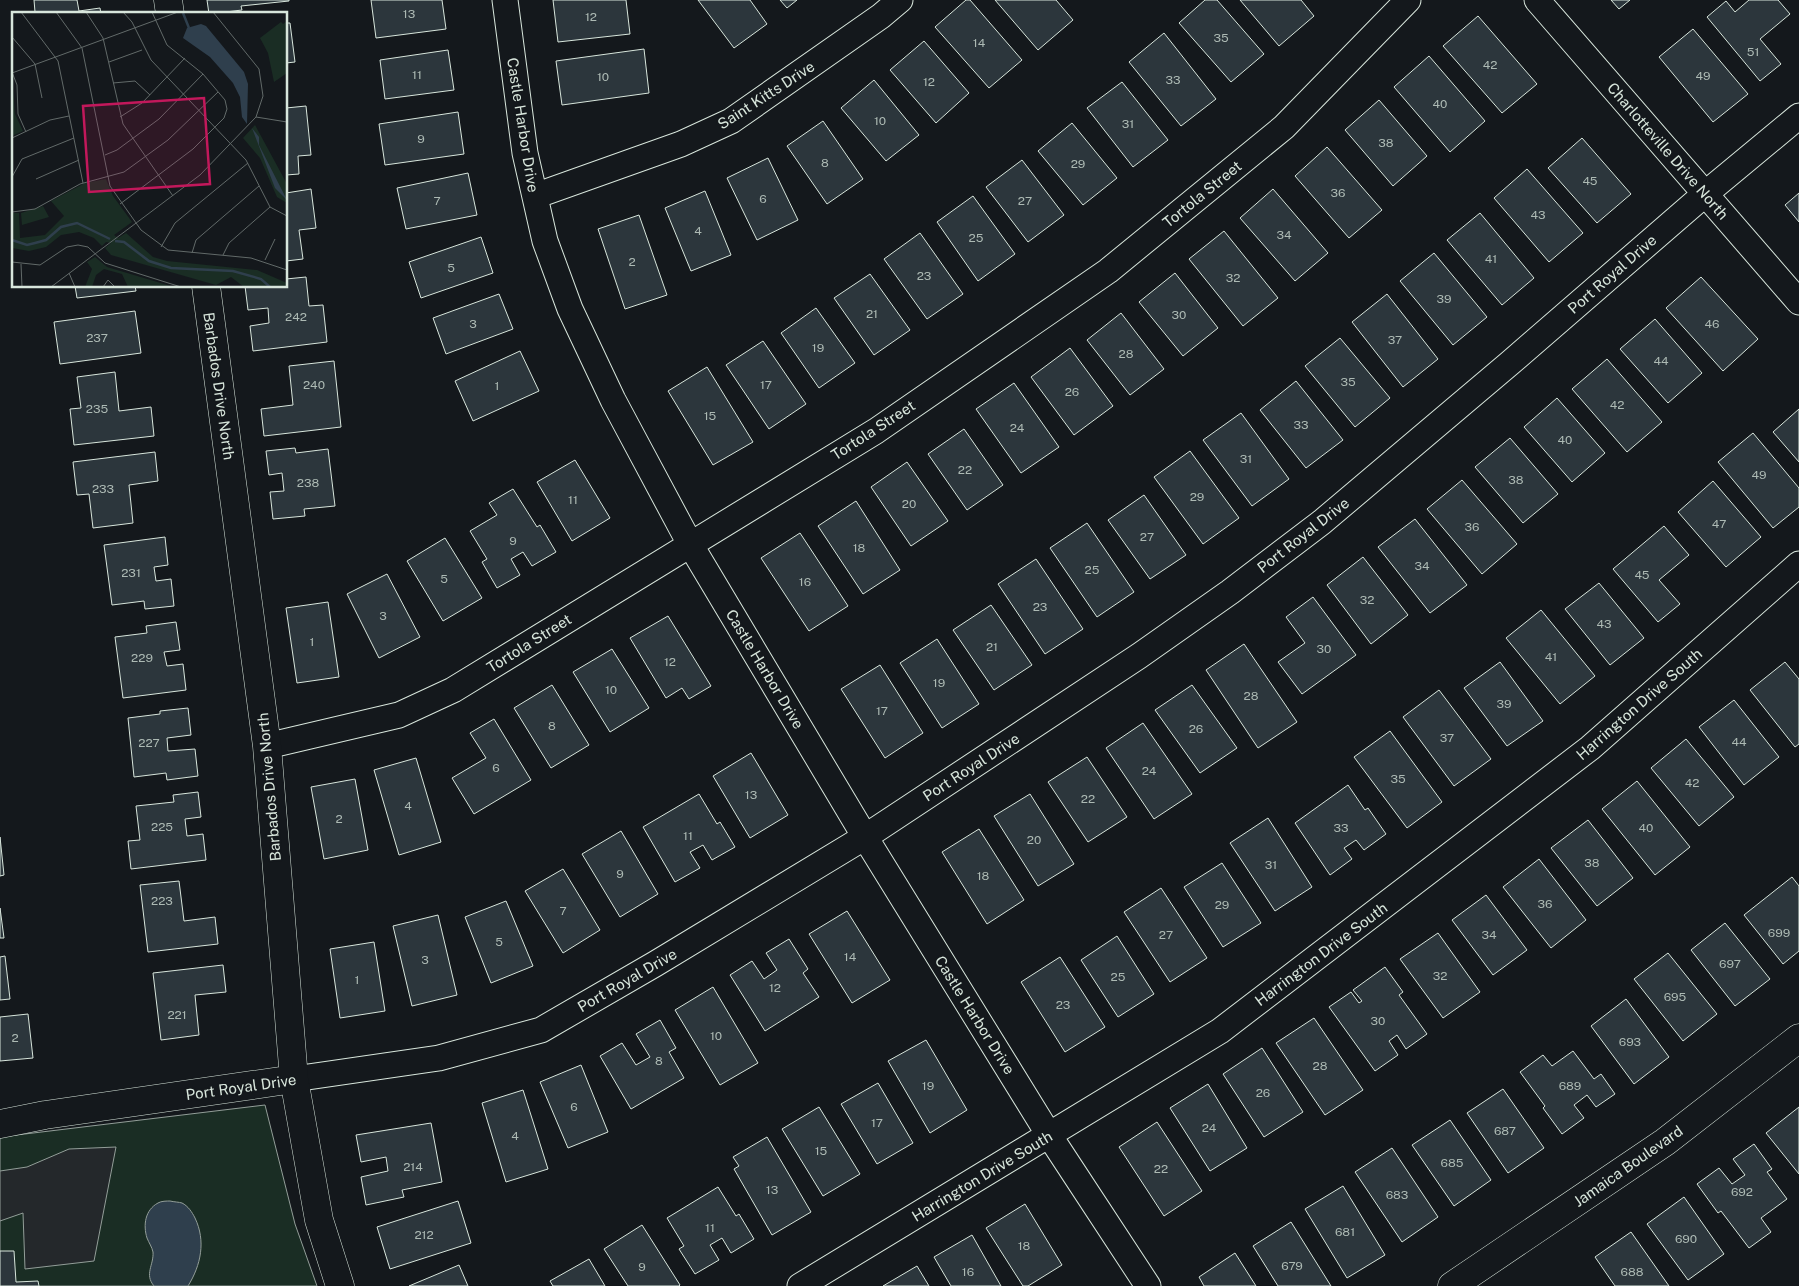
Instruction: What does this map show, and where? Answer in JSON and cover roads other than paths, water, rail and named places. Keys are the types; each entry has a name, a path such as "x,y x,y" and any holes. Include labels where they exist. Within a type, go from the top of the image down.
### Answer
{"street":[{"name":"Castle Harbor Drive","path":"505,0 525,153 545,241 570,309 613,400 690,544 865,837 1049,1135 1148,1286"},
{"name":"Saint Kitts Drive","path":"535,196 680,144 731,121 881,16 900,0"},
{"name":"Tortola Street","path":"267,746 399,714 453,690 876,431 1108,270 1284,127 1408,0"},
{"name":"Charlotteville Drive North","path":"1537,0 1799,302"},
{"name":"Port Royal Drive","path":"0,1124 45,1115 439,1058 541,1030 655,964 865,837 1139,656 1253,574 1322,522 1705,194 1799,116"},
{"name":"Barbados Drive North","path":"206,288 267,746 294,1079 319,1220 340,1286"},
{"name":"Harrington Drive South","path":"800,1286 1228,1025 1590,748 1799,564"},
{"name":"Jamaica Boulevard","path":"1452,1286 1666,1142 1799,1038"}],"water":[{"path":"161,1202 182,1203 188,1207 195,1218 200,1235 201,1253 196,1270 188,1286 154,1286 151,1282 150,1273 153,1252 147,1238 146,1218 154,1206"}]}
